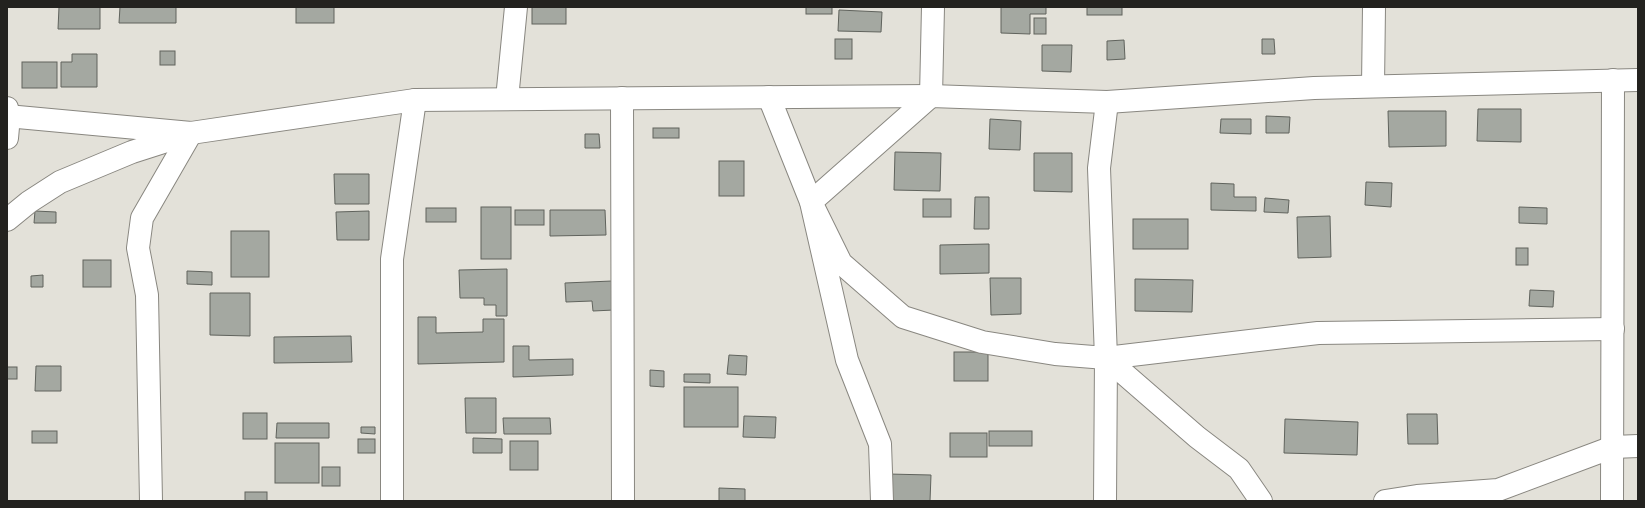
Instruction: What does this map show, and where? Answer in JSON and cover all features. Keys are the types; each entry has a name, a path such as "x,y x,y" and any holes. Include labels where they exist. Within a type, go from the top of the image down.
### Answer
{"street":[{"path":"507,99 516,7"},
{"path":"811,202 931,96 933,7"},
{"path":"1373,86 1374,7"},
{"path":"1612,80 1612,501"},
{"path":"7,220 29,202 60,182 132,152 191,133 415,100 931,96 1106,102 1314,88 1638,80"},
{"path":"769,97 811,202 840,263 903,317 982,342 1054,354 1106,358 1318,333 1613,329"},
{"path":"622,98 623,501"},
{"path":"392,501 392,259 415,100"},
{"path":"1105,501 1106,358 1099,168 1106,102"},
{"path":"7,138 8,113 191,133"},
{"path":"151,501 147,296 138,248 142,218 191,133"},
{"path":"811,202 847,360 880,444 882,501"},
{"path":"1106,358 1197,437 1239,469 1261,501"},
{"path":"1385,501 1417,496 1498,490 1612,447 1638,446"}],"building":[{"path":"59,7 100,7 100,29 58,29"},
{"path":"120,7 176,7 176,23 119,23"},
{"path":"296,7 334,7 334,23 296,23"},
{"path":"532,7 566,7 566,24 532,24"},
{"path":"806,7 832,7 832,14 806,14"},
{"path":"1001,7 1046,7 1046,14 1030,14 1030,34 1001,33"},
{"path":"1087,7 1122,7 1122,15 1087,15"},
{"path":"839,10 882,12 881,32 838,31"},
{"path":"1034,18 1046,18 1046,34 1034,34"},
{"path":"835,39 852,39 852,59 835,59"},
{"path":"1262,39 1274,39 1275,54 1262,54"},
{"path":"1124,40 1125,59 1107,60 1107,41"},
{"path":"1042,45 1072,45 1071,72 1042,71"},
{"path":"160,51 175,51 175,65 160,65"},
{"path":"72,54 97,54 97,87 61,87 61,62 72,62"},
{"path":"22,62 57,62 57,88 22,88"},
{"path":"1478,109 1521,109 1521,142 1477,141"},
{"path":"1388,111 1446,111 1446,146 1389,147"},
{"path":"1266,116 1290,117 1289,133 1266,133"},
{"path":"990,119 1021,121 1020,150 989,149"},
{"path":"1221,119 1251,119 1251,134 1220,133"},
{"path":"653,128 679,128 679,138 653,138"},
{"path":"585,134 599,134 600,148 585,148"},
{"path":"895,152 941,153 940,191 894,190"},
{"path":"1034,153 1072,153 1072,192 1034,191"},
{"path":"719,161 744,161 744,196 719,196"},
{"path":"334,174 369,174 369,204 335,204"},
{"path":"1366,182 1392,183 1391,207 1365,205"},
{"path":"1211,183 1234,184 1234,197 1256,197 1256,211 1211,210"},
{"path":"975,197 989,197 989,229 974,229"},
{"path":"1265,198 1289,200 1288,213 1264,212"},
{"path":"923,199 951,199 951,217 923,217"},
{"path":"481,207 511,207 511,259 481,259"},
{"path":"1519,207 1547,208 1547,224 1519,223"},
{"path":"426,208 456,208 456,222 426,222"},
{"path":"515,210 544,210 544,225 515,225"},
{"path":"550,210 605,210 606,235 550,236"},
{"path":"35,211 56,212 56,223 34,223"},
{"path":"369,211 369,240 337,240 336,212"},
{"path":"1330,216 1331,257 1298,258 1297,217"},
{"path":"1133,219 1188,219 1188,249 1133,249"},
{"path":"231,231 269,231 269,277 231,277"},
{"path":"989,244 989,273 940,274 940,245"},
{"path":"1516,248 1528,248 1528,265 1516,265"},
{"path":"83,260 111,260 111,287 83,287"},
{"path":"507,269 507,316 496,316 496,305 484,305 484,298 460,298 459,270"},
{"path":"187,271 212,272 212,285 187,284"},
{"path":"43,275 43,287 31,287 31,276"},
{"path":"990,278 1021,278 1021,314 991,315"},
{"path":"1135,279 1193,280 1192,312 1135,311"},
{"path":"612,281 614,310 593,311 592,301 566,302 565,283"},
{"path":"1530,290 1554,291 1553,307 1529,306"},
{"path":"210,293 250,293 250,336 210,335"},
{"path":"418,317 436,317 436,333 483,332 483,319 504,319 504,362 418,364"},
{"path":"351,336 352,362 274,363 274,337"},
{"path":"513,346 529,346 529,360 573,359 573,375 513,377"},
{"path":"954,352 988,352 988,381 954,381"},
{"path":"729,355 747,356 746,375 727,374"},
{"path":"36,366 61,366 61,391 35,391"},
{"path":"7,367 17,367 17,379 7,379"},
{"path":"650,370 664,371 664,387 650,386"},
{"path":"684,374 710,374 710,383 684,382"},
{"path":"684,387 738,387 738,427 684,427"},
{"path":"465,398 496,398 496,433 466,433"},
{"path":"243,413 267,413 267,439 243,439"},
{"path":"1407,414 1437,414 1438,444 1408,444"},
{"path":"744,416 776,417 775,438 743,437"},
{"path":"503,418 550,418 551,434 504,434"},
{"path":"1285,419 1358,422 1357,455 1284,453"},
{"path":"277,423 329,423 329,438 276,438"},
{"path":"361,427 375,427 375,434 361,433"},
{"path":"32,431 57,431 57,443 32,443"},
{"path":"989,431 1032,431 1032,446 989,446"},
{"path":"950,433 987,433 987,457 950,457"},
{"path":"473,438 502,439 502,453 473,453"},
{"path":"358,439 375,439 375,453 358,453"},
{"path":"510,441 538,441 538,470 510,470"},
{"path":"275,443 319,443 319,483 275,483"},
{"path":"322,467 340,467 340,486 322,486"},
{"path":"888,474 931,475 930,501 888,501"},
{"path":"719,488 745,489 745,501 719,501"},
{"path":"245,492 267,492 267,501 245,501"}]}
